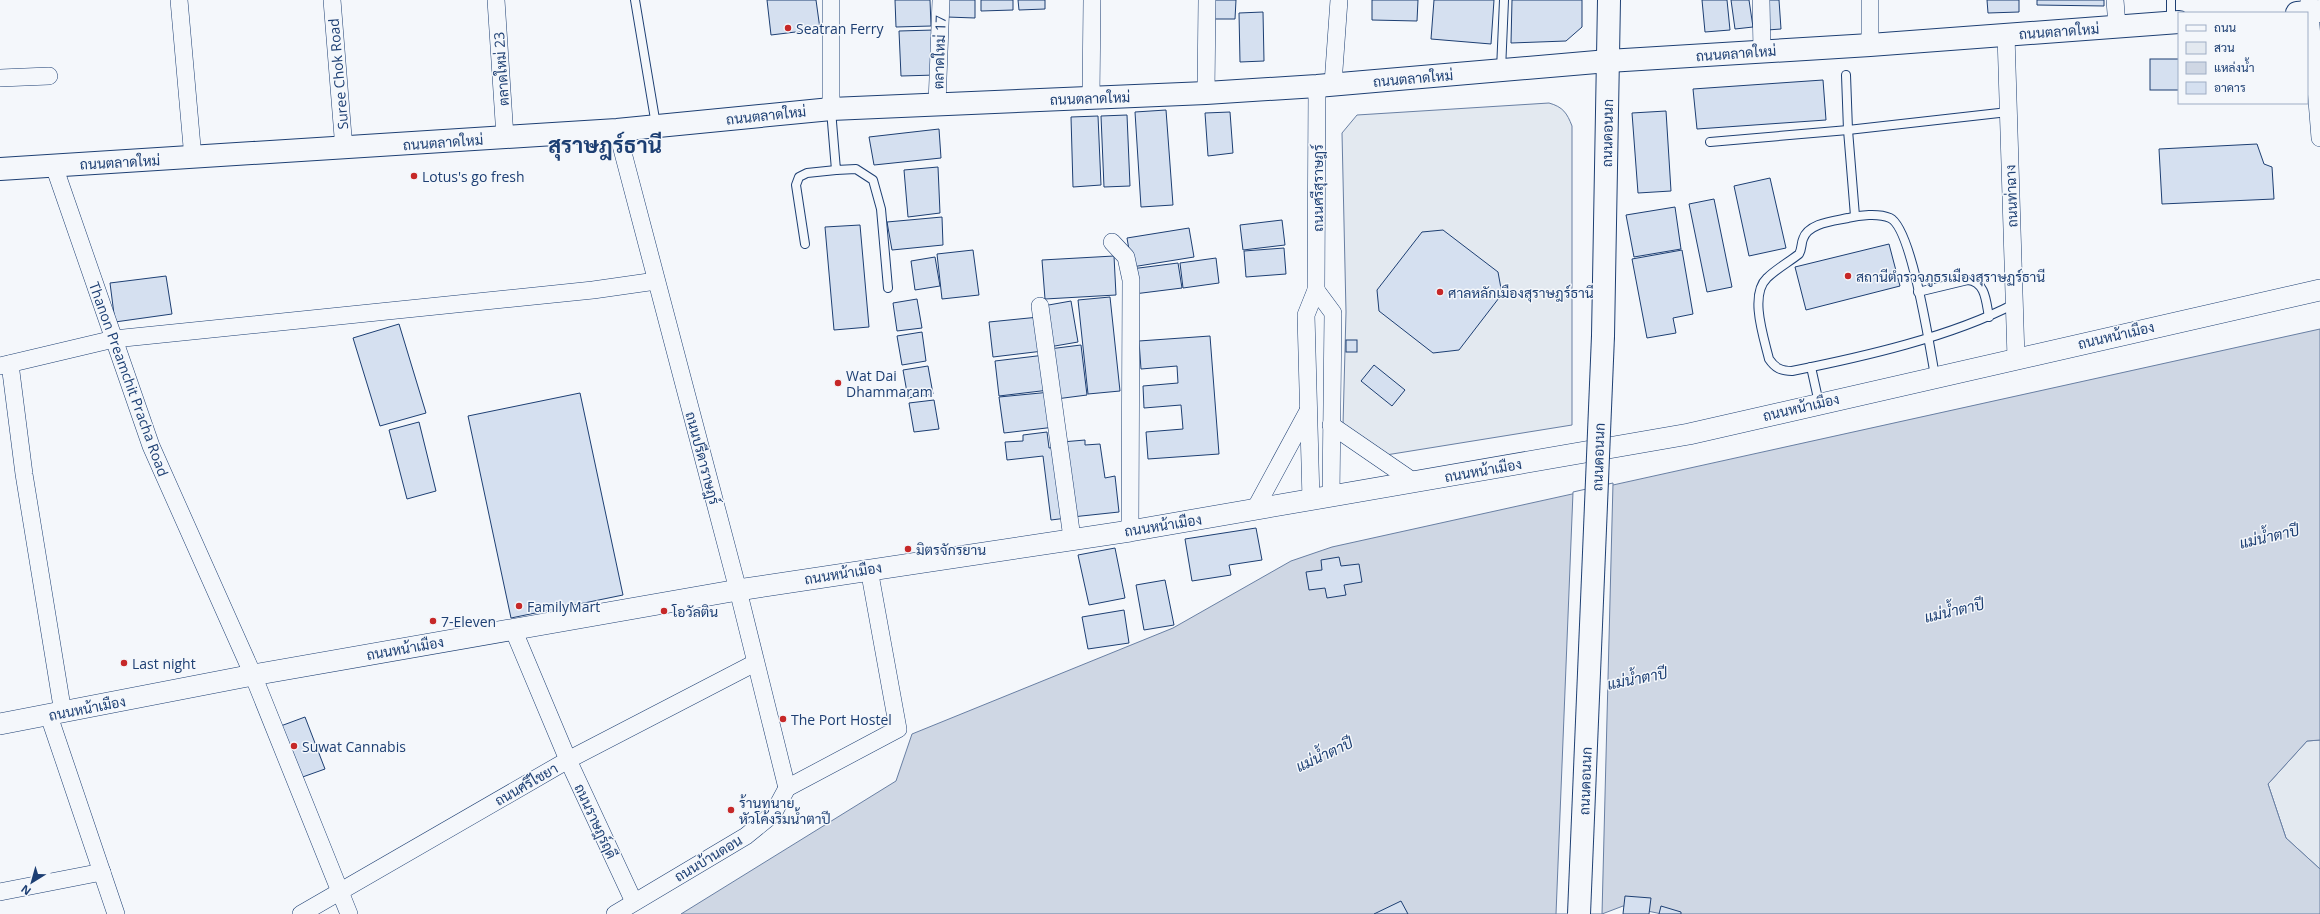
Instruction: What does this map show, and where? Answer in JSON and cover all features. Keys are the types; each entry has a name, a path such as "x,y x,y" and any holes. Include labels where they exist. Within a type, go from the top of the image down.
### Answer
{"main road":[{"name":"ถนนดอนนก","path":"1579,914 1603,336 1609,0"},
{"name":"ถนนตลาดใหม่","path":"0,169 344,149 617,130 831,109 1206,93 1325,85 1608,61 1870,45 2175,22"}],"street":[{"path":"180,0 193,158"},
{"name":"Suree Chok Road","path":"332,0 344,149"},
{"name":"ตลาดใหม่ 23","path":"496,0 505,138"},
{"path":"831,0 831,109"},
{"name":"ตลาดใหม่ 17","path":"938,104 941,0"},
{"path":"1091,98 1092,0"},
{"path":"1206,93 1207,0"},
{"name":"ถนนศรีสุราษฎร์","path":"1311,500 1306,315 1316,290 1325,85 1339,0"},
{"path":"1761,0 1762,51"},
{"path":"1870,0 1870,45"},
{"path":"2115,0 2117,26"},
{"path":"2309,9 2320,138"},
{"name":"ถนนท่าฉาง","path":"2006,35 2016,358"},
{"path":"0,78 49,76"},
{"name":"ถนนปรีดาราษฎร์","path":"617,130 738,590 787,788"},
{"name":"Thanon Preamchit Pracha Road","path":"54,166 151,446 253,675 350,914"},
{"path":"1112,242 1126,257 1131,280 1130,531"},
{"path":"116,914 102,872 56,715 24,474 5,365 114,339 593,290 656,281"},
{"path":"1316,290 1333,313 1331,496"},
{"name":"ถนนหน้าเมือง","path":"0,724 56,715 253,675 738,590 1072,538 1130,531 1689,434 1935,376 2320,290"},
{"path":"1040,306 1072,538"},
{"path":"1255,509 1309,410"},
{"path":"1331,425 1414,482"},
{"path":"787,788 898,729 869,569"},
{"name":"ถนนราษฎร์ฤดี","path":"513,629 568,760 634,902"},
{"name":"ถนนศรีไชยา","path":"301,914 568,760 755,663"},
{"name":"ถนนบ้านดอน","path":"615,914 746,836 773,814 787,788"},
{"path":"0,892 102,872"}],"lane":[{"path":"635,0 656,126"},
{"path":"1501,70 1504,0"},
{"path":"2171,0 2175,22"},
{"path":"1846,75 1848,130 1855,216"},
{"path":"831,109 836,170"},
{"path":"1710,142 1848,130 2008,112"},
{"path":"806,244 796,185 799,177 807,173 856,169 873,180 881,209 888,288"},
{"path":"1935,376 1928,337 1904,235 1898,224 1890,218 1882,216 1855,216 1811,229 1803,239 1799,254 1767,278 1761,285 1758,302 1769,359 1774,366 1784,371 1811,367 1928,337 1989,317 2014,304"},
{"path":"1918,292 1968,280 1975,281 1980,284 1984,293 1989,317"},
{"path":"1811,367 1819,403"}],"green space":[{"path":"1549,103 1558,106 1564,111 1572,126 1572,425 1386,455 1343,425 1346,312 1342,133 1357,115"},
{"path":"2320,740 2320,869 2286,838 2268,784 2307,741"}],"water":[{"name":"แม่น้ำตาปี","path":"2320,329 2320,740 2307,741 2268,784 2286,838 2320,869 2320,914 1662,914 1623,906 1602,914 681,914 896,781 912,734 1173,628 1291,561 1332,547"}],"pier":[{"path":"1613,483 1602,914 1556,914 1573,492"}],"building":[{"path":"767,0 816,0 820,29 771,35"},
{"path":"895,0 930,0 931,26 896,27"},
{"path":"947,0 975,0 975,18 947,17"},
{"path":"981,0 1013,0 1013,10 981,11"},
{"path":"1018,0 1045,0 1045,9 1019,10"},
{"path":"1210,0 1236,0 1235,19 1209,19"},
{"path":"1372,0 1418,0 1417,21 1372,20"},
{"path":"1434,0 1494,0 1491,44 1431,39"},
{"path":"1512,0 1582,0 1582,27 1566,41 1511,43"},
{"path":"1702,0 1727,0 1730,30 1705,32"},
{"path":"1731,0 1749,0 1753,27 1735,29"},
{"path":"1765,0 1779,0 1781,29 1767,30"},
{"path":"1987,0 2019,0 2019,12 1988,13"},
{"path":"2037,0 2104,0 2104,6 2037,5"},
{"path":"1263,12 1264,61 1240,62 1239,13"},
{"path":"934,30 936,75 901,76 899,31"},
{"path":"2150,59 2178,59 2178,90 2150,90"},
{"path":"1823,80 1826,120 1697,129 1693,89"},
{"path":"1166,110 1173,205 1141,207 1135,112"},
{"path":"1666,111 1671,191 1638,193 1632,113"},
{"path":"1230,112 1233,153 1208,156 1205,113"},
{"path":"1127,115 1130,186 1104,187 1101,116"},
{"path":"1098,116 1101,185 1073,187 1071,117"},
{"path":"939,129 941,158 874,165 869,137"},
{"path":"2257,144 2264,164 2272,167 2274,199 2162,204 2159,149"},
{"path":"938,167 940,213 908,217 904,170"},
{"path":"1770,178 1786,248 1749,256 1734,186"},
{"path":"1714,199 1732,287 1707,292 1689,204"},
{"path":"1675,207 1681,249 1634,257 1626,215"},
{"path":"942,217 943,245 892,250 887,222"},
{"path":"1282,220 1285,245 1243,250 1240,225"},
{"path":"860,225 869,327 834,330 825,227"},
{"path":"1189,228 1194,257 1132,267 1127,238"},
{"name":"ศาลหลักเมืองสุราษฎร์ธานี","path":"1443,230 1498,272 1502,294 1459,350 1433,353 1379,311 1377,290 1422,232"},
{"name":"สถานีตำรวจภูธรเมืองสุราษฏร์ธานี","path":"1889,244 1900,286 1806,310 1795,267"},
{"path":"1284,248 1286,274 1246,277 1244,251"},
{"path":"973,250 979,295 942,299 937,254"},
{"path":"1682,250 1693,314 1673,318 1676,333 1647,338 1632,259"},
{"path":"1114,256 1116,295 1045,299 1042,260"},
{"path":"935,257 940,286 915,290 911,261"},
{"path":"1216,258 1219,283 1183,288 1180,263"},
{"path":"1178,263 1182,288 1134,294 1131,269"},
{"path":"166,276 172,314 115,322 110,283"},
{"path":"1110,297 1120,391 1088,394 1078,300"},
{"path":"917,299 922,328 897,331 893,303"},
{"path":"1071,301 1078,342 1049,347 1043,306"},
{"path":"1039,317 1043,351 993,357 989,322"},
{"path":"399,324 426,413 380,426 353,338"},
{"path":"922,332 926,361 902,365 897,336"},
{"path":"1210,336 1219,454 1148,459 1146,432 1183,429 1181,405 1144,408 1143,386 1178,383 1177,366 1141,369 1139,341"},
{"path":"1346,340 1357,340 1357,352 1346,352"},
{"path":"1081,345 1087,395 1056,399 1049,349"},
{"path":"1045,355 1049,390 999,396 995,361"},
{"path":"1374,365 1405,390 1392,406 1361,381"},
{"path":"928,366 933,394 908,398 903,370"},
{"path":"1051,392 1055,427 1004,433 999,397"},
{"path":"580,393 623,595 511,618 468,416"},
{"path":"934,400 939,429 914,432 909,403"},
{"path":"419,422 436,491 407,499 389,430"},
{"path":"1047,432 1049,448 1058,447 1067,518 1051,520 1043,456 1007,460 1005,442 1023,441 1023,435"},
{"path":"1085,440 1085,445 1100,444 1105,478 1115,476 1119,512 1072,517 1062,442"},
{"path":"1256,528 1262,560 1229,565 1231,575 1192,581 1185,539"},
{"path":"1115,548 1125,598 1089,605 1078,555"},
{"path":"1339,557 1341,566 1359,564 1362,582 1344,585 1346,595 1327,598 1325,588 1309,590 1306,572 1322,570 1321,560"},
{"path":"1165,580 1174,625 1144,630 1136,585"},
{"path":"1124,610 1129,643 1088,649 1082,617"},
{"path":"305,717 325,769 297,779 278,727"},
{"path":"1625,896 1651,898 1649,914 1623,914"},
{"path":"1401,901 1408,914 1374,914"},
{"path":"1661,906 1681,912 1681,914 1659,914"}],"place":[{"name":"Seatran Ferry","path":"788,28"},
{"name":"Lotus's go fresh","path":"414,176"},
{"name":"สถานีตำรวจภูธรเมืองสุราษฏร์ธานี","path":"1848,276"},
{"name":"ศาลหลักเมืองสุราษฎร์ธานี","path":"1440,292"},
{"name":"Wat Dai Dhammaram","path":"838,383"},
{"name":"มิตรจักรยาน","path":"908,549"},
{"name":"FamilyMart","path":"519,606"},
{"name":"โอวัลติน","path":"664,611"},
{"name":"7-Eleven","path":"433,621"},
{"name":"Last night","path":"124,663"},
{"name":"The Port Hostel","path":"783,719"},
{"name":"Suwat Cannabis","path":"294,746"},
{"name":"ร้านทนาย หัวโค้งริมน้ำตาปี","path":"731,810"}],"district":[{"name":"สุราษฎร์ธานี","path":"605,144"}]}
